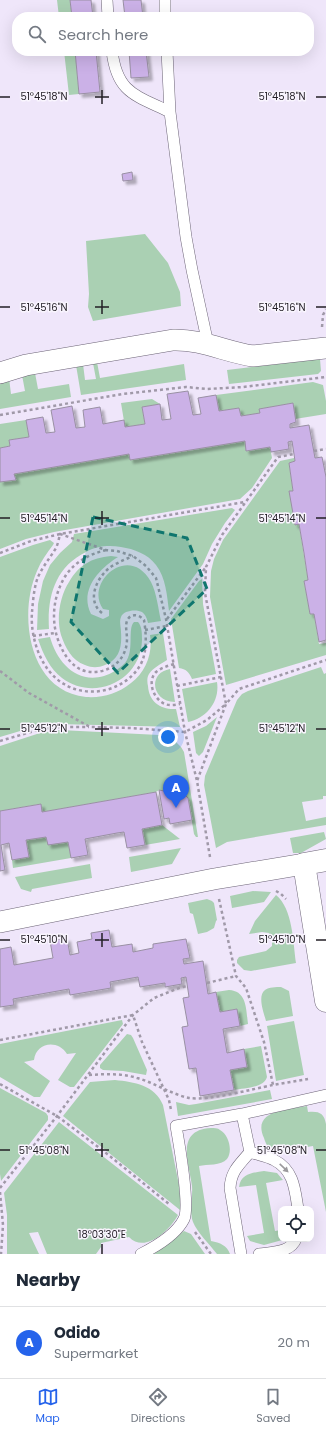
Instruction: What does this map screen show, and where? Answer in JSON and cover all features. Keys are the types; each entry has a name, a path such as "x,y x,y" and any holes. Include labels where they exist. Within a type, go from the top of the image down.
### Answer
{"street":[{"path":"0,373 26,365 186,339 253,356 326,348"},
{"path":"0,922 214,879 326,860"},
{"path":"304,864 326,1001"}],"lane":[{"path":"107,0 108,12"},
{"path":"164,0 165,12"},
{"path":"113,56 117,74 124,87 135,95 170,112"},
{"path":"167,56 170,112 190,257 208,344"},
{"path":"141,1254 159,1244 178,1229 185,1218 186,1196 176,1126 242,1114 326,1095"},
{"path":"242,1114 250,1152"},
{"path":"250,1152 274,1160 288,1170 293,1182 297,1206"},
{"path":"241,1254 230,1188 231,1178 236,1168 250,1152"},
{"path":"259,1254 287,1249 294,1242"}],"path":[{"path":"0,416 123,394 186,388 243,388 326,377"},
{"path":"314,451 326,449"},
{"path":"166,619 206,567 222,535 278,456 294,454"},
{"path":"0,553 31,541 60,534 245,502"},
{"path":"60,534 106,550 117,551 133,556 146,566 156,578 166,619 185,732 197,781 214,879 236,976 246,988 264,1042 273,1085"},
{"path":"60,534 57,547 43,567 34,593 32,614 33,636 42,660 55,678 64,685 89,692 101,692 118,686 137,670 143,660 145,650 144,620 142,617 133,615 127,620 126,624 127,646 121,659 109,669 95,672 81,670 69,660 58,642 55,633 54,609 56,599 66,574 83,558 106,550"},
{"path":"102,613 94,604 94,592 100,578 112,566 133,556"},
{"path":"197,781 226,704 205,594 206,567"},
{"path":"145,630 167,626"},
{"path":"33,636 55,633"},
{"path":"0,741 41,728 61,727 131,728 185,732 207,720 226,704 239,689 326,660"},
{"path":"174,664 157,671 154,675 152,685 154,694 160,701 169,705 180,704"},
{"path":"0,671 29,692 90,727"},
{"path":"177,686 221,677"},
{"path":"207,983 236,976"},
{"path":"0,1188 57,1116 133,1015 154,998 187,986"},
{"path":"0,1040 133,1015"},
{"path":"133,1015 142,1042 169,1100"},
{"path":"88,1074 108,1073 138,1078 189,1098 204,1098 308,1079"},
{"path":"0,1084 57,1116 106,1153 185,1218 211,1254"},
{"path":"0,1192 3,1225 1,1254"}],"highlighted area":[{"path":"93,517 187,538 207,589 118,673 71,622"}],"green space":[{"path":"57,0 70,0 71,12 58,12"},
{"path":"65,56 75,56 79,94 69,95"},
{"path":"145,234 168,263 180,292 181,306 93,321 88,307 89,294 86,241"},
{"path":"320,359 321,371 318,374 229,384 227,370"},
{"path":"97,362 100,378 184,364 186,380 81,395 76,365 83,364 85,380 96,379 93,363"},
{"path":"35,373 38,389 69,384 71,397 0,409 0,382 9,378 11,394 25,391 22,375"},
{"path":"313,382 323,385 326,401 326,414 295,419 293,403 260,409 260,413 241,416 239,408 219,411 216,395"},
{"path":"152,399 160,404 142,407 145,424 125,427 121,403"},
{"path":"26,420 29,437 9,440 10,446 0,448 0,424"},
{"path":"245,441 247,451 270,447 272,458 252,488 240,499 54,532 26,539 0,549 0,482 15,480 14,474 129,454 131,460"},
{"path":"294,458 295,461 289,463 293,491 290,491 295,525 299,524 308,580 304,581 310,614 314,614 319,644 326,643 326,655 226,685 210,597 211,571 214,559 223,540 280,461"},
{"path":"232,508 235,510 212,544 203,564 169,611 164,581 153,561 145,555 131,549 116,546 103,546 94,548 75,558 67,566 55,584 50,606 49,629 37,630 38,604 43,581 50,565 72,542 74,534"},
{"path":"50,540 54,543 42,560 37,571 31,589 28,608 29,628 33,648 40,666 51,681 66,692 86,697 98,697 110,694 126,687 136,679 147,662 151,642 150,635 163,633 167,660 149,674 147,681 149,692 153,701 165,708 176,709 180,727 56,724 37,726 0,737 0,557"},
{"path":"111,556 118,557 98,574 89,589 87,597 91,614 103,619 109,616 109,610 103,609 99,599 99,588 104,578 112,571 121,566 132,566 142,571 151,582 156,596 161,621 148,623 144,614 140,611 134,610 124,613 120,619 121,642 117,656 105,665 90,667 80,663 73,657 61,635 59,614 61,600 73,576 81,567 86,563"},
{"path":"202,579 203,604 216,674 192,679 187,671 179,668 171,619"},
{"path":"134,622 138,622 142,630 142,640 140,654 134,667 125,676 114,683 101,687 88,688 75,685 62,678 47,661 38,639 50,637 57,655 69,669 76,674 94,678 112,673 125,663 130,653 131,630"},
{"path":"321,667 324,674 326,673 326,796 323,796 323,799 302,802 306,821 326,817 326,825 227,842 216,848 204,785 205,776 237,700 242,694 248,691"},
{"path":"170,669 175,702 167,701 161,697 157,693 155,687 155,681 158,676"},
{"path":"217,682 216,696 211,708 201,717 188,722 182,689"},
{"path":"217,717 203,752 199,756 196,753 193,732 206,726"},
{"path":"60,730 159,735 176,742 184,752 198,837 194,834 188,798 185,795 159,790 156,792 42,812 40,804 0,811 0,746 40,733"},
{"path":"162,825 180,839 145,845 142,829"},
{"path":"324,832 326,839 301,853 293,853 290,838"},
{"path":"46,837 68,842 71,858 13,868 12,860 29,857 26,840"},
{"path":"181,848 172,864 131,872 129,857"},
{"path":"90,864 92,878 32,889 31,892 21,889 15,877"},
{"path":"253,891 271,892 264,902 232,908 230,896"},
{"path":"276,895 282,901 289,917 296,963 251,971 244,970 237,963 239,957 266,951 272,946 272,939 269,933 262,932 249,934 255,921"},
{"path":"207,899 214,903 217,920 214,928 207,932 198,934 193,914 190,913 188,903"},
{"path":"281,987 289,991 293,1016 266,1021 261,1000 263,993 268,988"},
{"path":"229,990 235,991 242,997 246,1007 248,1024 240,1026 236,1009 220,1012 216,992"},
{"path":"122,1020 123,1024 74,1087 70,1087 58,1080 76,1053 67,1054 63,1049 53,1045 43,1046 39,1049 34,1060 24,1062 50,1081 40,1097 34,1097 0,1077 0,1044"},
{"path":"294,1021 304,1075 276,1081 267,1026"},
{"path":"127,1034 131,1035 133,1038 147,1070 146,1075 123,1071 103,1070 100,1068 100,1065"},
{"path":"261,1046 267,1077 265,1081 253,1087 234,1090 230,1070 247,1067 244,1049"},
{"path":"115,1080 129,1082 149,1089 155,1093 163,1105 179,1185 180,1210 63,1116 90,1082"},
{"path":"0,1088 46,1113 48,1116 48,1120 1,1181 0,1174"},
{"path":"270,1090 272,1099 178,1116 176,1102 189,1105"},
{"path":"307,1106 308,1112 318,1112 322,1115 326,1124 326,1212 313,1146 285,1151 274,1150 267,1145 261,1129 267,1116 282,1110"},
{"path":"59,1122 178,1215 163,1233 156,1238 142,1243 135,1242 129,1237 101,1243 101,1247 96,1254 47,1254 38,1232 29,1233 39,1254 7,1254 7,1215 4,1193"},
{"path":"211,1128 219,1129 228,1139 230,1148 229,1156 221,1163 199,1166 211,1241 223,1245 227,1248 230,1254 217,1254 197,1230 192,1218 192,1186 187,1158 188,1141 192,1135 200,1130"},
{"path":"264,1171 277,1173 283,1180 266,1183 275,1231 278,1230 278,1241 264,1245 250,1241 247,1236 264,1233 256,1185 239,1187 242,1179 248,1174"},
{"path":"184,1231 191,1234 205,1254 154,1254"}],"building":[{"path":"70,0 91,0 92,12 71,12"},
{"path":"123,0 141,0 142,12 124,12"},
{"path":"75,56 96,56 100,92 79,94"},
{"path":"129,56 147,56 149,77 131,78"},
{"path":"132,172 133,180 123,181 122,174"},
{"path":"188,391 193,415 201,414 198,398 216,395 219,411 239,408 241,416 260,413 259,409 293,403 296,422 290,424 290,428 309,425 315,458 322,457 326,477 326,640 319,642 314,614 310,614 304,581 308,580 304,553 299,524 295,525 289,491 293,491 289,463 295,461 292,441 288,442 289,449 271,452 270,447 246,451 245,441 130,460 129,454 14,474 16,480 0,482 0,448 10,446 9,440 29,437 26,420 43,417 46,433 55,432 51,410 72,406 76,428 85,427 83,410 100,407 103,424 124,420 125,427 145,424 142,407 160,404 162,420 171,419 167,394"},
{"path":"159,790 185,795 188,798 192,820 170,824 169,818 164,819"},
{"path":"156,792 162,825 142,829 145,845 127,848 124,832 117,833 85,839 88,855 71,858 68,842 48,845 46,837 26,840 29,857 12,860 9,843 1,845 5,870 0,871 0,811 41,804 42,812"},
{"path":"109,930 112,947 132,944 133,952 153,948 153,944 186,939 190,958 183,959 184,964 203,961 208,994 216,992 220,1012 237,1009 240,1026 223,1029 227,1053 244,1049 247,1067 230,1070 234,1090 200,1096 196,1068 189,1069 182,1027 188,1026 183,998 189,997 186,977 181,978 182,984 165,987 165,983 140,987 138,977 110,982 111,988 70,995 69,989 13,999 14,1005 0,1007 0,949 11,947 14,965 53,958 50,941 67,938 70,955 79,953 77,942 92,939 91,933"}],"place":[{"name":"Odido","path":"176,808"}]}
